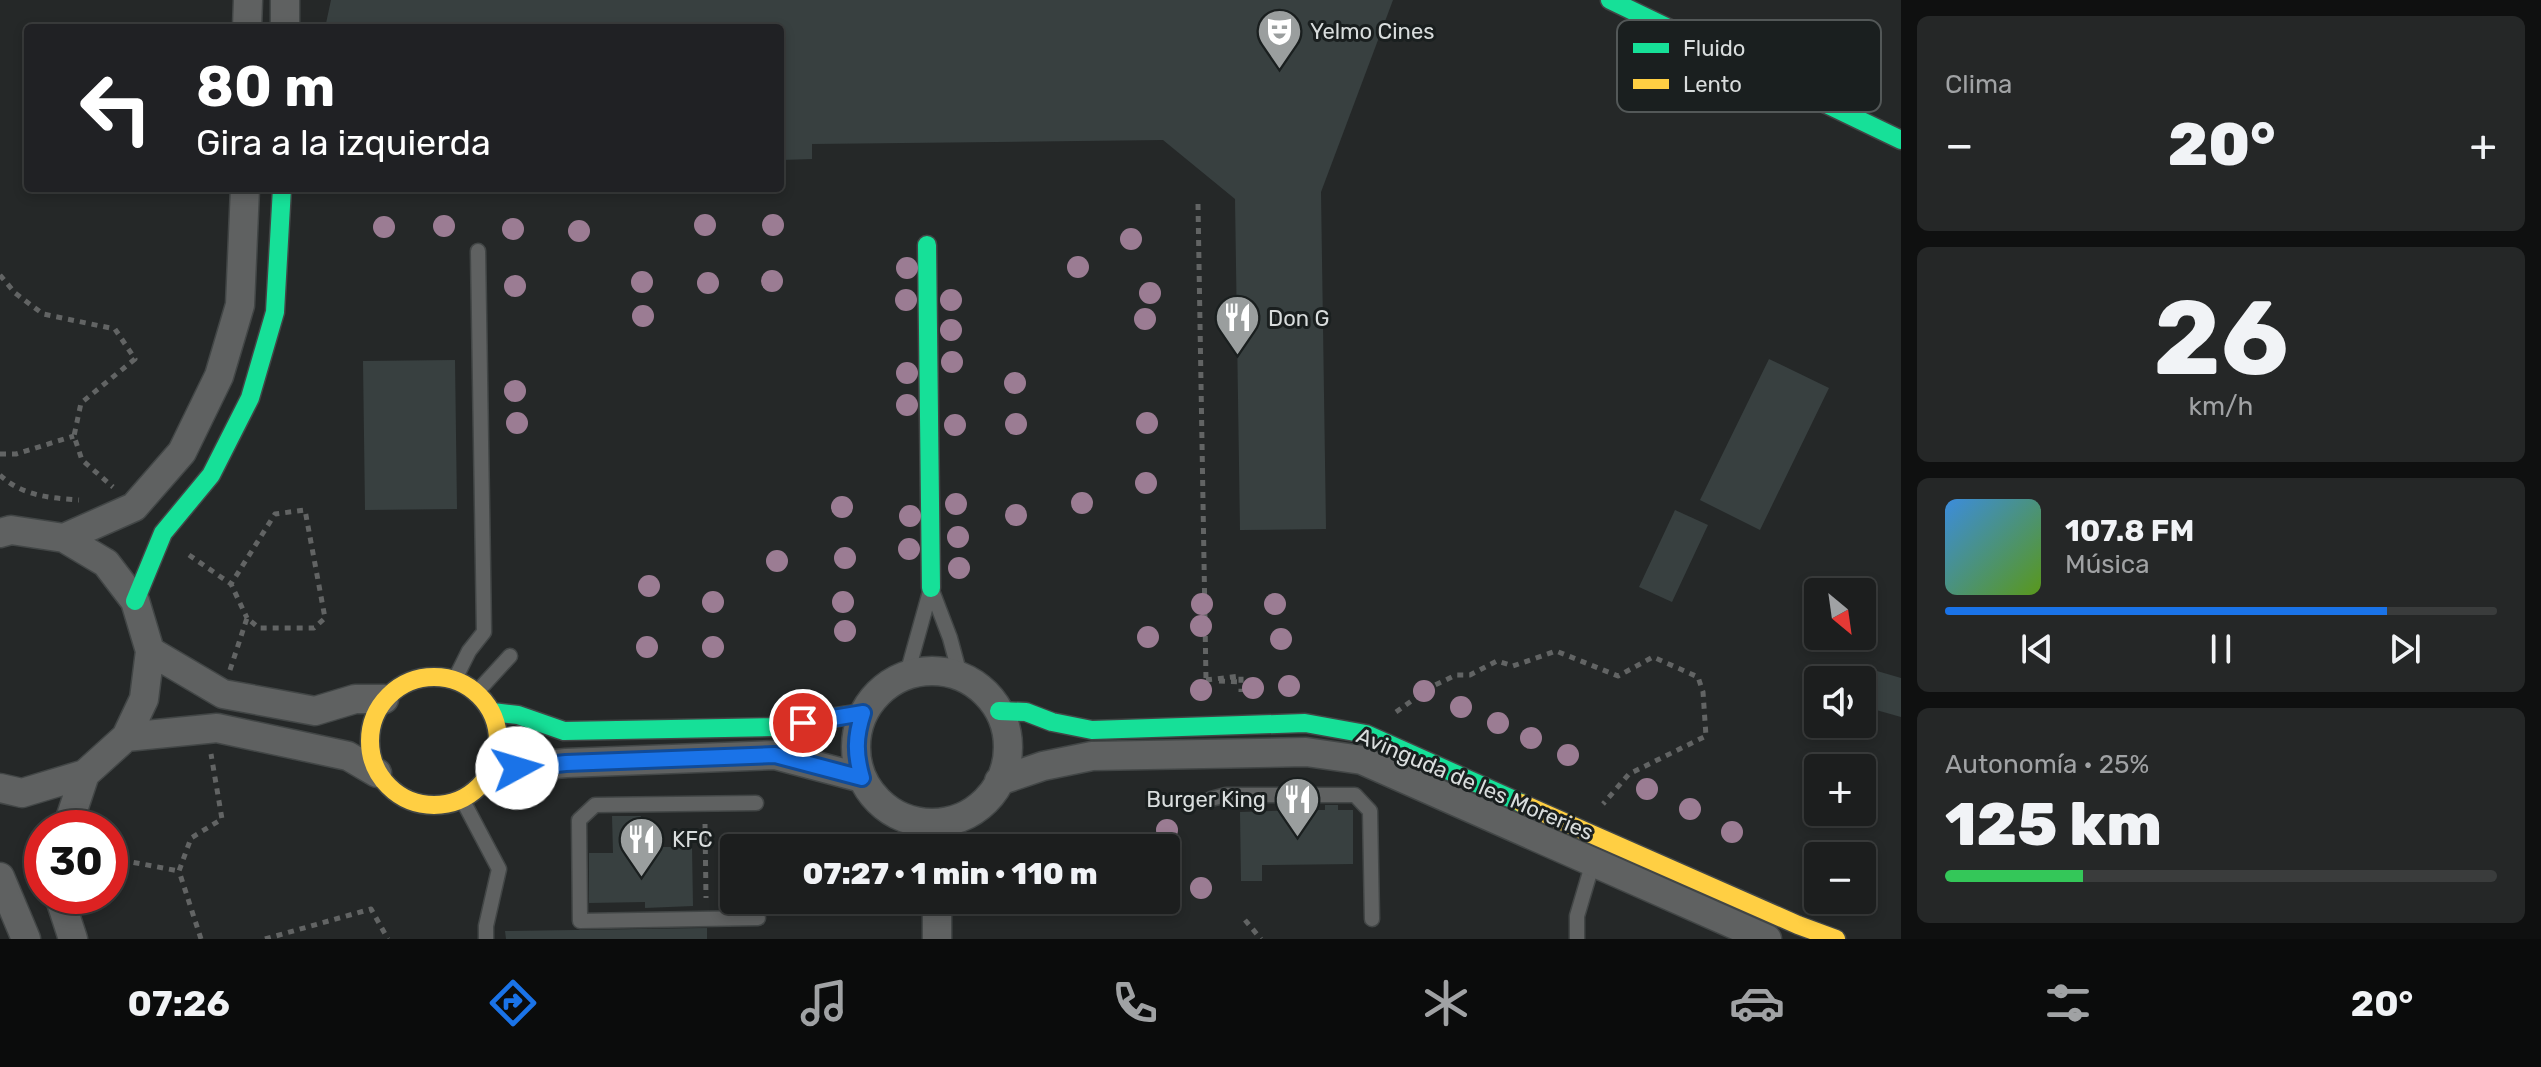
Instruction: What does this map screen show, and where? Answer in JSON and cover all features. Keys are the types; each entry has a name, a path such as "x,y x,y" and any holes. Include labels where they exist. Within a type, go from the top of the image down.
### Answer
{"street":[{"path":"247,24 248,0"},
{"path":"285,0 285,24"},
{"path":"1610,0 1652,20"},
{"path":"1843,112 1901,140"},
{"path":"64,538 134,507 182,452 219,376 240,305 245,192"},
{"path":"135,601 163,533 211,475 250,398 275,312 282,192"},
{"path":"927,245 931,588"},
{"path":"0,788 22,793 85,774 126,737 144,699 150,651 135,601 106,563 64,538 4,528"},
{"path":"150,651 223,694 315,711 355,699 384,699"},
{"path":"934,670 960,675 983,690 999,711 1007,734 1007,758 999,781 989,797 957,818 922,822 905,818 887,809 862,778 855,757 856,734 863,713 881,689 907,674 934,670"},
{"path":"126,737 217,728 348,756 377,773 392,791 414,803 438,806 462,799 479,787 492,770 498,751 498,731 492,712 477,692 455,679 429,676 404,683 384,699 372,722 369,748 377,773"},
{"name":"Avinguda de les Moreries","path":"999,711 1026,712 1052,722 1092,730 1305,723 1366,734 1836,939"},
{"path":"492,712 518,715 564,731 773,727 863,713"},
{"name":"Avinguda de les Moreries","path":"999,781 1043,766 1092,756 1306,752 1362,760 1767,939"},
{"path":"492,770 566,763 775,755 862,778"},
{"path":"73,810 85,774"},
{"path":"0,877 26,939"},
{"path":"65,914 73,939"},
{"path":"937,914 937,939"}],"lane":[{"path":"455,679 469,651 484,632 478,251"},
{"path":"907,674 931,588"},
{"path":"931,588 960,675"},
{"path":"477,692 510,656"},
{"path":"1211,799 1226,795 1355,795 1370,811 1372,919"},
{"path":"462,799 499,869 486,939"},
{"path":"756,803 595,805 579,820 580,921 758,918"},
{"path":"905,818 913,834"},
{"path":"953,834 957,818"},
{"path":"1577,939 1577,916 1593,862"}],"path":[{"path":"1198,204 1206,680"},
{"path":"0,275 15,293 43,314 115,329 135,359 81,403 74,436 82,460 116,489 101,495"},
{"path":"0,454 16,454 74,436"},
{"path":"0,475 8,483 39,497 87,500"},
{"path":"184,552 231,584 247,618 259,628 314,628 325,618 305,510 275,514 231,584"},
{"path":"229,674 247,618"},
{"path":"1366,734 1431,687 1456,675 1470,675 1497,661 1513,666 1556,651 1618,676 1653,657 1698,677 1703,692 1706,736 1629,774 1582,829"},
{"path":"1231,676 1241,676 1241,682 1206,680 1231,676"},
{"path":"201,939 179,871 191,838 222,819 210,758 212,750"},
{"path":"704,804 706,919"},
{"path":"128,861 179,871"},
{"path":"265,939 371,909 388,939"},
{"path":"1245,920 1261,939"}],"building":[{"path":"331,0 1393,0 1321,192 1326,529 1240,530 1235,199 1163,140 812,144 812,159 784,160 784,24 326,24"},
{"path":"1769,359 1829,388 1760,530 1700,500"},
{"path":"455,360 457,509 365,510 363,361"},
{"path":"1675,510 1708,525 1672,602 1639,587"},
{"path":"1876,671 1901,678 1901,717 1876,710"},
{"name":"Burger King","path":"1297,805 1310,805 1310,810 1325,810 1325,805 1338,805 1338,810 1353,810 1353,864 1262,865 1262,881 1241,881 1240,812 1297,810"},
{"name":"KFC","path":"612,816 641,816 641,847 692,847 693,906 645,908 645,902 589,903 589,853 613,853"},
{"path":"707,928 707,939 506,939 505,931"}],"traffic: fast":[{"path":"1610,0 1652,20"},
{"path":"1843,112 1901,140"},
{"path":"135,601 163,533 211,475 250,398 275,312 282,192"},
{"path":"927,245 931,588"},
{"path":"999,711 1026,712 1052,722 1092,730 1305,723 1366,734 1521,803"},
{"path":"492,712 518,715 564,731 773,727 863,713"}],"traffic: slow":[{"path":"434,677 459,682 479,696 493,716 498,741 493,766 479,786 459,800 434,805 409,800 389,786 375,766 370,741 375,716 389,696 409,682 434,677"},
{"path":"1521,803 1836,939"}],"place":[{"name":"Yelmo Cines","path":"1279,70"},
{"name":"Don G","path":"1237,357"},
{"name":"Burger King","path":"1297,838"},
{"name":"KFC","path":"641,878"}],"route":[{"path":"517,768 566,763 775,755 862,778 855,757 856,734 863,713 803,723"}]}
